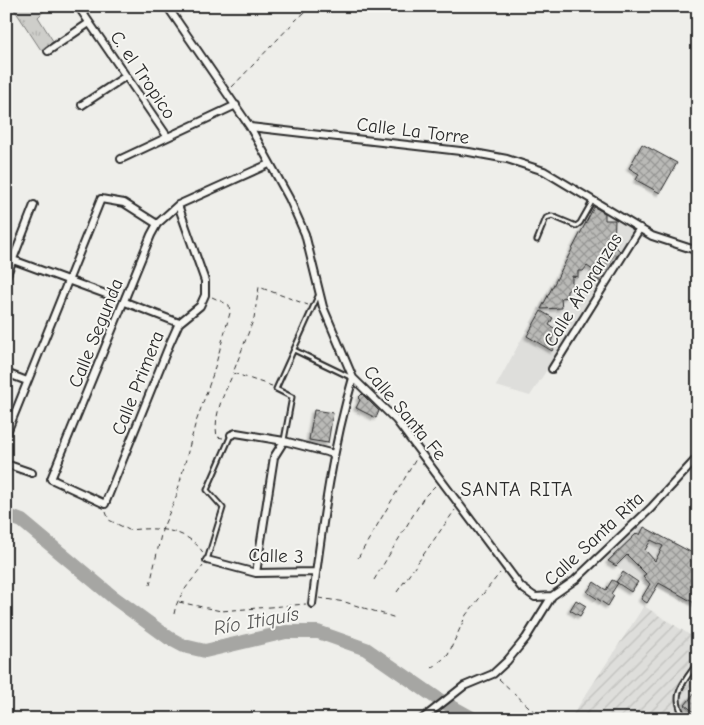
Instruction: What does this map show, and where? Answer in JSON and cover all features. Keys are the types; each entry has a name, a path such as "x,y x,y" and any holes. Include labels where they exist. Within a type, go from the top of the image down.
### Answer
{"street":[{"name":"C. el Tropico","path":"78,6 167,136"},
{"path":"167,6 250,128"},
{"path":"48,51 89,23"},
{"path":"82,105 126,76"},
{"path":"121,159 236,105"},
{"name":"Calle Santa Fe","path":"250,128 289,198 305,234 319,295 353,378 396,420 505,566 530,596 543,598 552,596"},
{"name":"Calle La Torre","path":"250,128 469,152 507,159 544,171 652,236 698,251"},
{"path":"205,296 205,281 178,205 269,164"},
{"path":"7,433 101,199 124,203 157,224"},
{"name":"Calle Segunda","path":"106,504 51,479 157,224 178,205"},
{"path":"6,277 34,206"},
{"name":"Calle Añoranzas","path":"552,369 640,228"},
{"path":"13,260 111,296"},
{"name":"Calle Primera","path":"106,504 179,323 200,306 205,296"},
{"path":"125,302 179,323"},
{"path":"6,373 27,381"},
{"path":"312,601 334,454 340,422 353,378"},
{"path":"231,435 236,433 284,441 334,454"},
{"path":"256,573 274,456 284,441"},
{"name":"Calle Santa Rita","path":"425,717 464,686 493,674 507,661 526,638 552,596 575,580 651,508 698,457"},
{"path":"6,464 32,474"},
{"name":"Calle 3","path":"207,560 256,573 316,572"}],"lane":[{"path":"537,240 546,218 552,216 576,226 580,224 594,200"},
{"path":"284,441 292,397 276,389 319,295"},
{"path":"294,350 353,378"},
{"path":"207,560 223,508 207,490 231,435"},
{"path":"686,719 677,701 680,689 698,662"}],"path":[{"path":"227,93 296,20 312,6"},
{"path":"231,435 221,438 217,437 215,428 218,409 254,318 259,287 314,307"},
{"path":"150,586 162,530 176,497 194,424 213,374 230,313 229,305 226,302 205,296"},
{"path":"233,373 262,382 276,389"},
{"path":"358,558 420,452"},
{"path":"374,580 424,497 441,480"},
{"path":"397,592 459,503"},
{"path":"106,504 106,515 123,528 129,530 142,528 162,530 189,537 197,544 207,560 178,602 174,614"},
{"path":"432,668 448,655 466,615 505,566"},
{"path":"178,602 221,611 312,601 345,602 396,618"},
{"path":"493,674 542,719"}],"shaded area":[{"path":"594,206 636,231 530,396 496,386"},
{"path":"640,525 698,555 698,605 696,609 657,587 654,591 605,559"},
{"path":"644,606 698,640 698,719 570,719"}],"green space":[{"path":"12,6 49,6 38,17 53,41 41,50"}],"building":[{"path":"642,144 677,163 660,193 636,180 639,174 629,168"},
{"path":"594,207 605,213 605,220 615,220 614,245 620,251 601,282 594,277 597,273 587,266 583,271 578,271 578,277 572,276 572,287 567,291 567,297 561,298 562,308 541,309"},
{"path":"541,311 553,318 549,325 556,329 551,342 555,345 552,351 527,336"},
{"path":"362,394 379,411 376,418 356,408 360,400 358,398"},
{"path":"314,410 333,413 328,443 309,440"},
{"path":"644,527 698,556 698,605 659,583 647,603 641,599 650,584 643,576 646,574 627,555 616,566 608,561 637,533 640,535","holes":["651,540 663,546 655,561 645,550"]},
{"path":"623,572 638,582 631,592 616,582"},
{"path":"612,580 618,583 611,594 614,596 608,606 587,592 594,582 606,590"},
{"path":"576,600 586,606 580,616 570,610"},
{"path":"698,689 698,715 685,705"}],"waterway":[{"name":"Río Itiquís","path":"6,515 22,521 113,597 169,638 184,646 205,651 286,632 318,632 366,649 438,699 474,719"}],"district":[{"name":"SANTA RITA","path":"517,489"}]}
